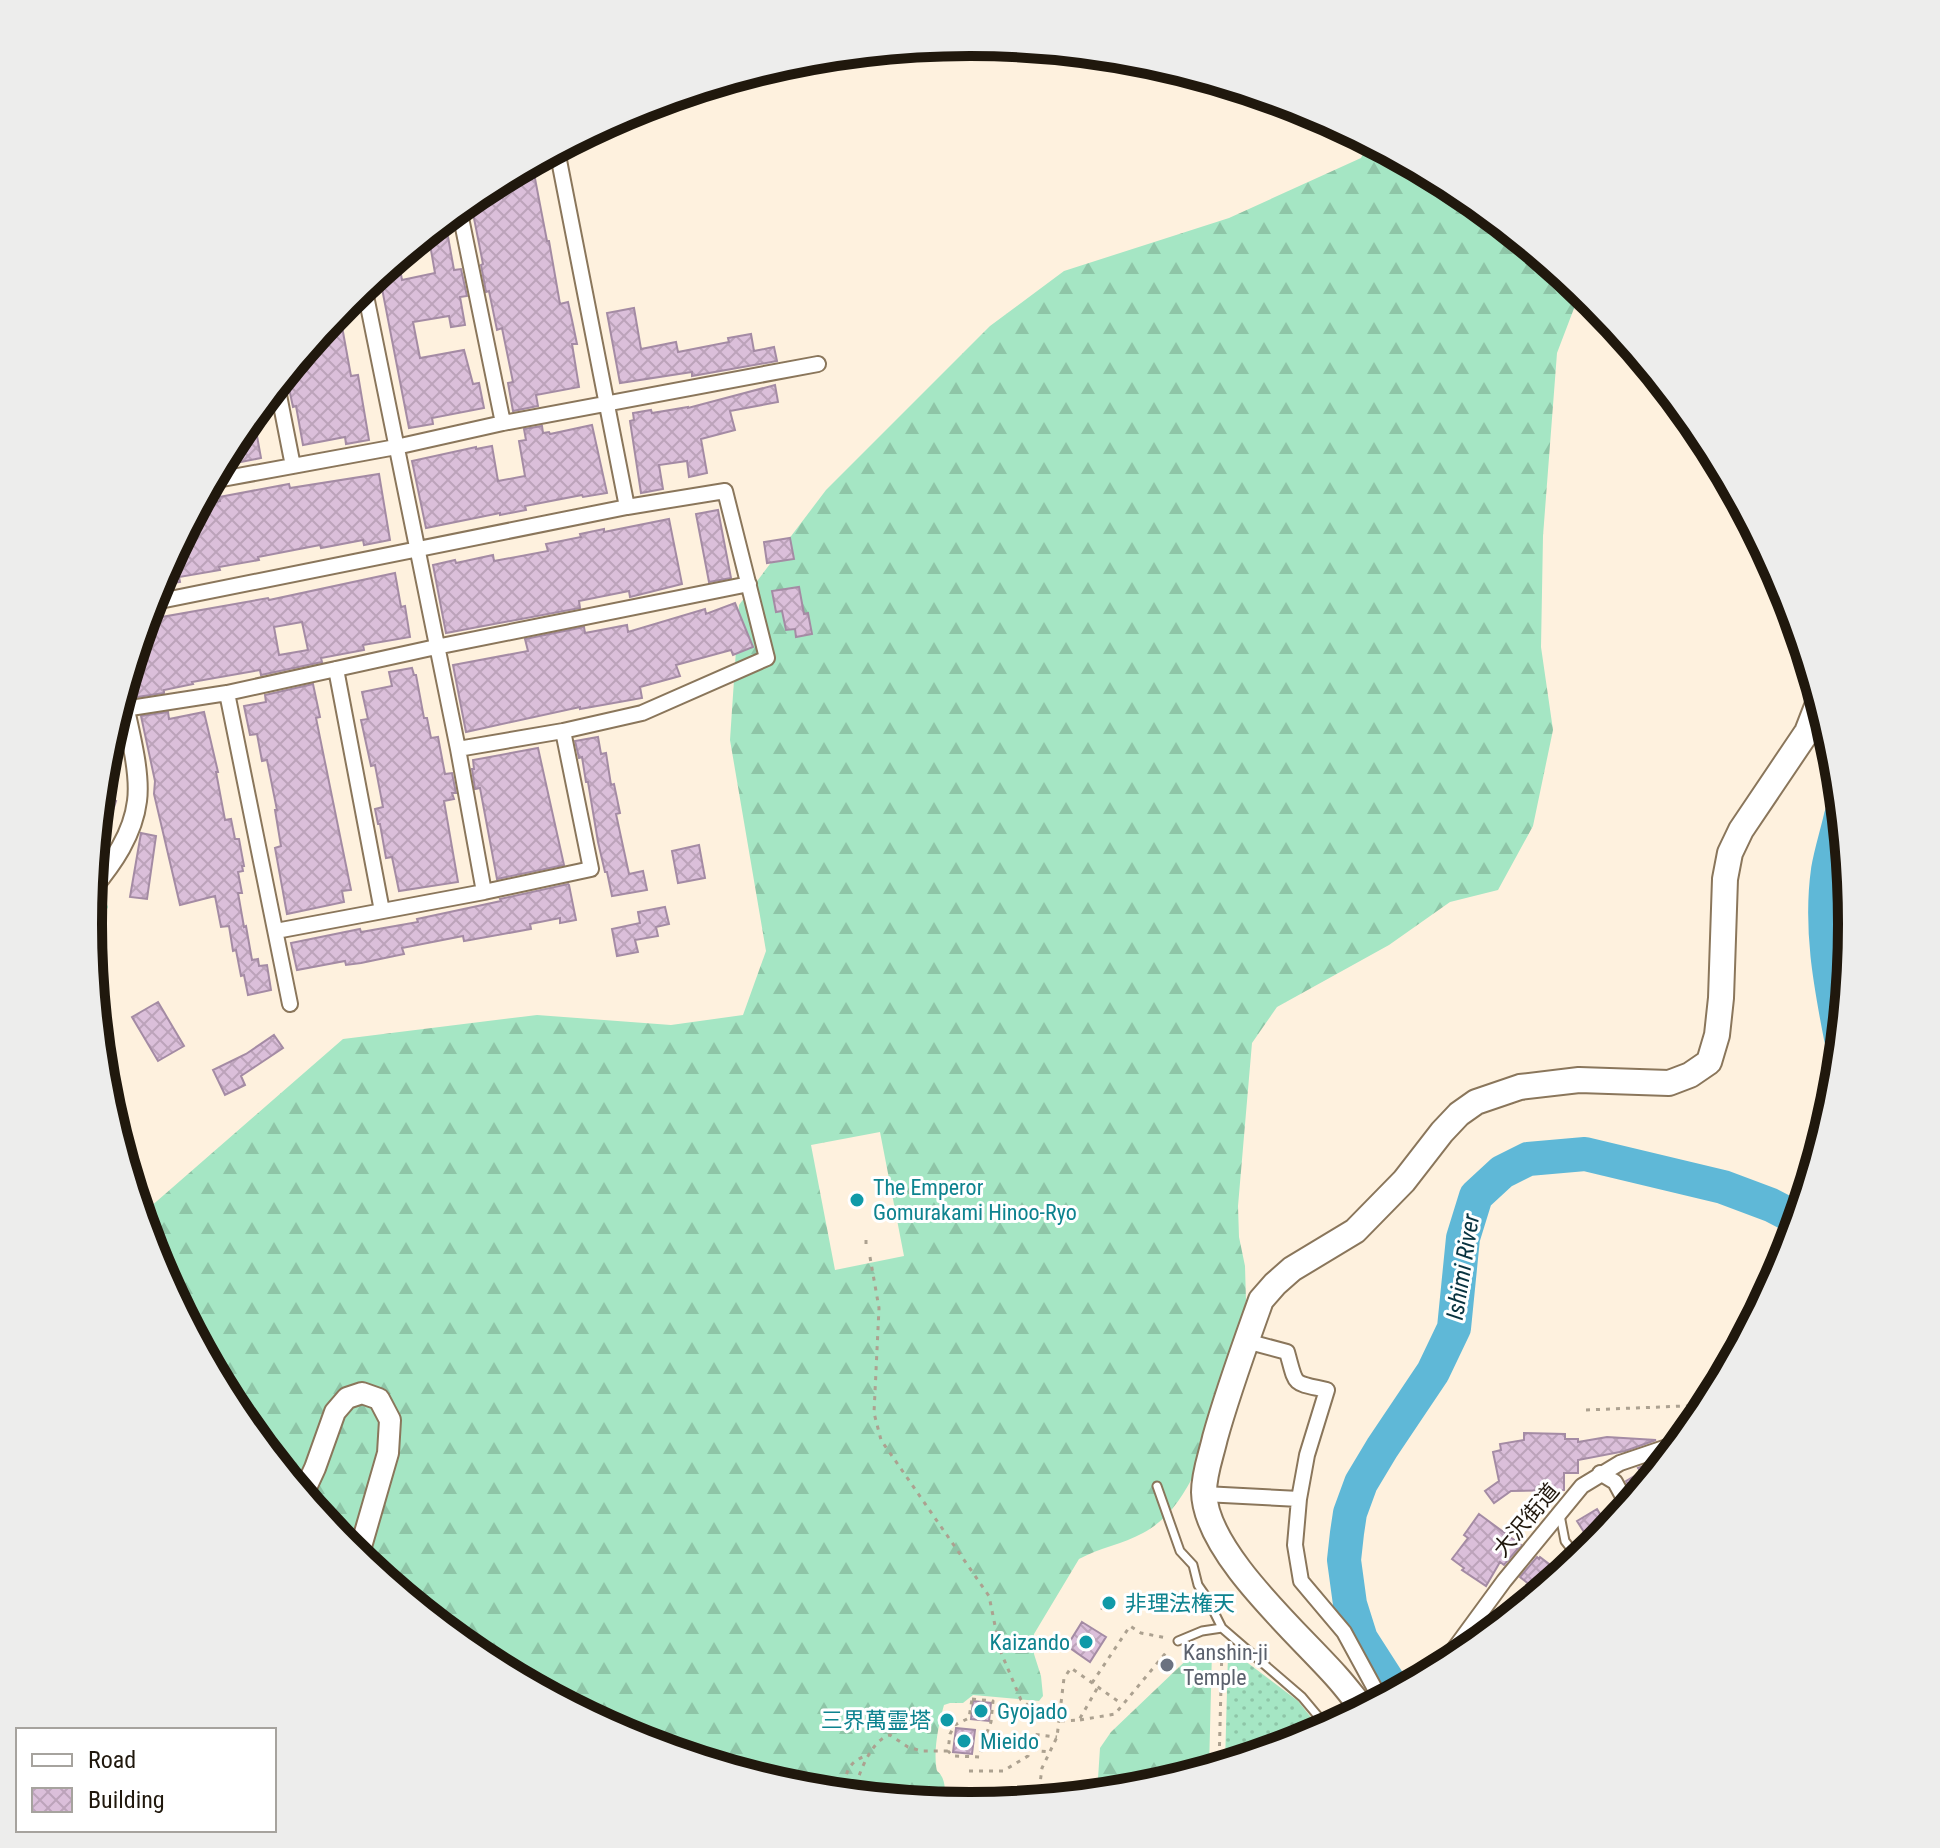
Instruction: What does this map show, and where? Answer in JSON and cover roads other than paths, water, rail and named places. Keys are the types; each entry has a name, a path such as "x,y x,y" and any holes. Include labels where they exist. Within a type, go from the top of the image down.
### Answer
{"highway":[{"path":"1356,1701 1255,1590 1218,1538 1207,1512 1205,1476 1261,1300 1292,1269 1355,1231 1404,1181 1459,1114 1476,1102 1520,1087 1579,1080 1669,1083 1690,1075 1709,1062 1717,1035 1721,998 1725,879 1730,853 1741,830 1807,732 1812,718"}],"main road":[{"path":"307,1484 335,1412 347,1398 362,1393 379,1399 390,1420 388,1453 362,1543"}],"street":[{"path":"559,160 627,507"},
{"path":"462,221 503,423"},
{"path":"367,300 484,892"},
{"path":"225,478 818,364"},
{"path":"280,398 293,466"},
{"path":"165,600 627,507 725,491 767,658 642,713 563,731 458,749"},
{"path":"131,701 227,693 749,584"},
{"path":"336,669 382,911"},
{"path":"227,693 290,1004"},
{"path":"104,873 121,849 138,799 135,759 127,721"},
{"path":"276,931 591,869 563,731"},
{"path":"1246,1341 1287,1352 1295,1380 1302,1385 1327,1390 1307,1455 1295,1545 1301,1581 1344,1632 1376,1691"},
{"name":"大沢街道","path":"1462,1639 1504,1581 1582,1486 1620,1463 1661,1449"},
{"path":"1600,1473 1615,1482 1623,1496"},
{"path":"1204,1494 1299,1499"}],"lane":[{"path":"1157,1486 1180,1551 1193,1565 1198,1585 1222,1628 1302,1697 1320,1718"},
{"path":"1560,1515 1565,1541 1572,1550"},
{"path":"1178,1641 1202,1631 1222,1628"}],"waterway":[{"name":"Ishimi River","path":"1834,845 1828,870 1825,912 1834,1000"},
{"name":"Ishimi River","path":"1390,1684 1361,1639 1350,1604 1344,1560 1350,1513 1361,1483 1433,1372 1454,1328 1463,1238 1476,1196 1502,1172 1528,1159 1585,1154 1723,1187 1788,1214"}],"place":[{"name":"The Emperor Gomurakami Hinoo-Ryo","path":"857,1200"},
{"name":"非理法権天","path":"1109,1603"},
{"name":"Kaizando","path":"1086,1642"},
{"name":"Kanshin-ji Temple","path":"1167,1665"},
{"name":"Gyojado","path":"981,1711"},
{"name":"三界萬霊塔","path":"947,1720"},
{"name":"Mieido","path":"964,1741"}]}
